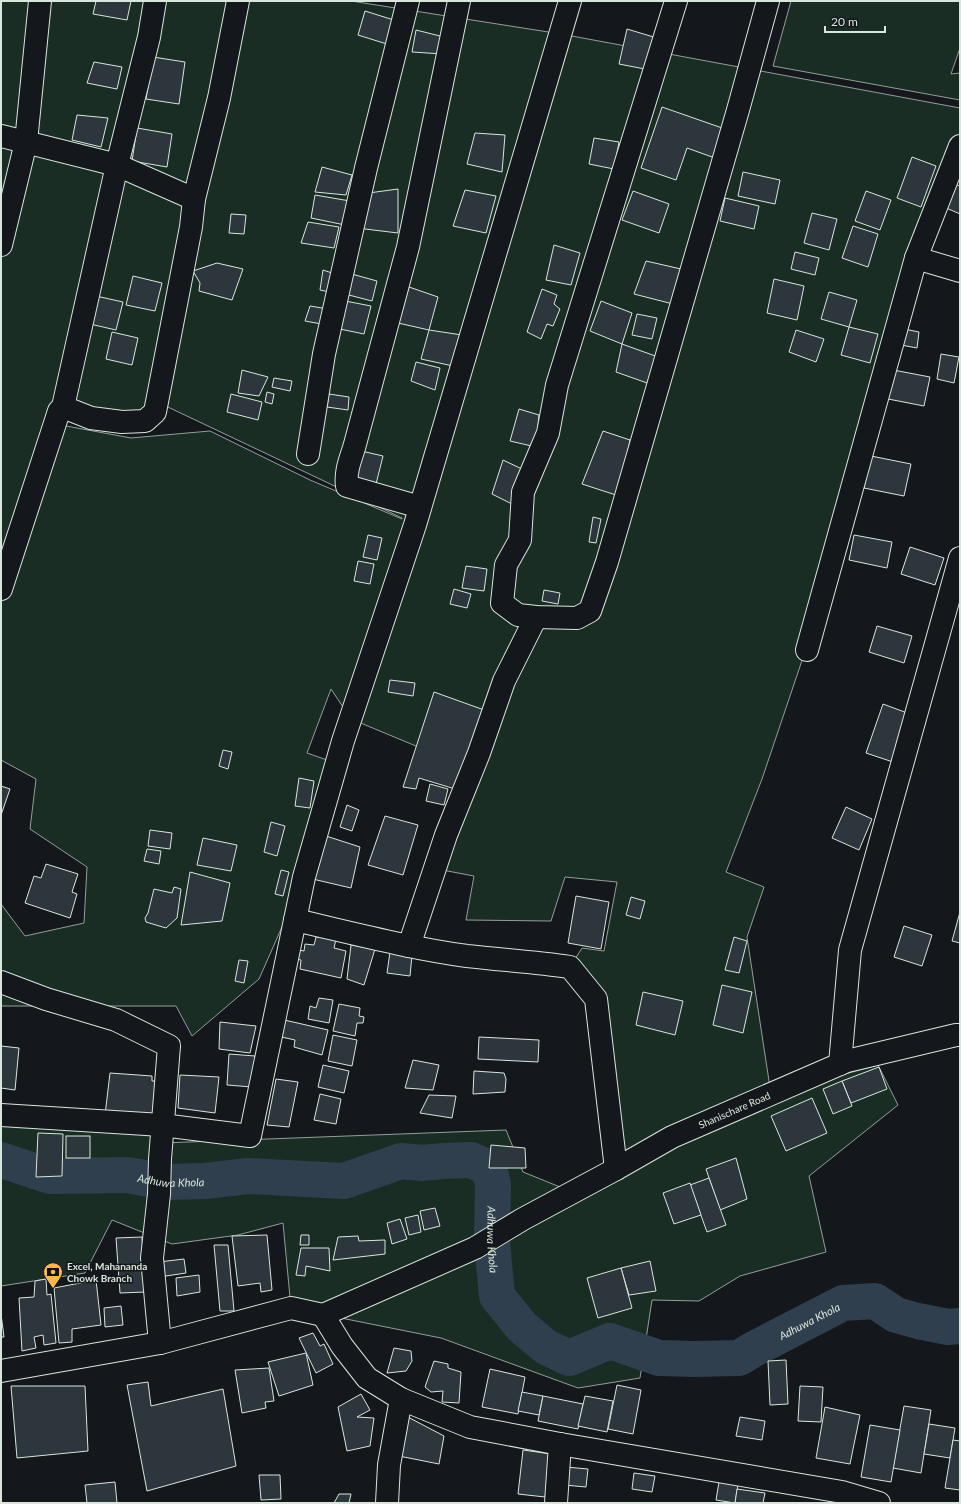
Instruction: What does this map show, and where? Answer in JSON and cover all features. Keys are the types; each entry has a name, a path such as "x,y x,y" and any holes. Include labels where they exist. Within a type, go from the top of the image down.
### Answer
{"street":[{"path":"1,246 26,142 40,1"},
{"path":"1,589 59,411 63,407 117,164 149,37 155,1"},
{"path":"63,407 91,418 122,422 145,421 155,412 191,227 194,199 219,98 238,1"},
{"path":"308,454 330,331 366,168 408,1"},
{"path":"420,507 347,486 346,480 408,247 459,1"},
{"path":"1,1115 162,1125 250,1136 304,877 343,741 420,507 570,1"},
{"path":"676,1 557,385 548,433 523,492 520,540 506,565 502,603 518,615 577,618 590,611 610,555 768,1"},
{"path":"1,136 117,164 194,199"},
{"path":"807,650 916,258 960,146"},
{"path":"916,258 960,271"},
{"path":"840,1064 850,950 958,570"},
{"path":"409,946 446,835 479,753 504,681 536,617"},
{"path":"295,920 409,946 467,956 536,962 570,967 596,999 616,1169"},
{"path":"1,982 46,1000 116,1020 169,1046 162,1125 159,1194 152,1258 160,1343"},
{"name":"Shanischare Road","path":"323,1315 475,1248 523,1219 672,1137 840,1064 960,1035"},
{"path":"1,1371 160,1343 291,1308 323,1315 342,1346 367,1378 401,1399 470,1427 560,1444 842,1492 879,1503"},
{"path":"388,1503 389,1466 401,1399"},
{"path":"556,1503 560,1444"}],"green space":[{"path":"1,1 351,1 561,34 960,108 960,146 816,619 762,779 726,872 764,887 747,937 771,1094 878,1065 898,1105 809,1176 826,1252 740,1276 699,1301 652,1300 640,1378 578,1388 441,1338 291,1308 283,1223 238,1235 172,1244 112,1220 85,1273 1,1286 1,1115 162,1125 162,1143 506,1130 523,1172 565,1189 616,1169 596,999 570,967 582,948 604,951 617,882 565,877 551,921 466,920 474,876 437,869 464,766 351,719 331,689 307,753 327,760 304,877 259,979 192,1036 176,1006 1,1006 1,904 25,936 84,923 87,867 30,829 36,779 1,760","holes":["151,399 402,518 310,480 210,431 131,438 50,423 75,406 146,413"]},
{"path":"791,1 960,1 960,48 951,74 960,73 960,100 773,66"}],"building":[{"path":"96,1 131,1 127,20 93,14"},
{"path":"365,11 397,21 390,45 358,35"},
{"path":"627,29 657,38 650,70 619,64"},
{"path":"416,30 444,37 443,54 412,52"},
{"path":"153,57 185,62 179,104 146,99"},
{"path":"94,62 122,67 117,89 87,83"},
{"path":"662,107 725,129 715,158 687,148 676,180 641,168"},
{"path":"77,115 108,118 101,147 72,140"},
{"path":"137,128 172,134 167,167 132,161"},
{"path":"475,133 505,135 502,172 467,164"},
{"path":"594,138 619,142 614,169 589,164"},
{"path":"912,157 936,166 921,207 897,198"},
{"path":"322,167 352,175 346,195 315,192"},
{"path":"743,172 780,180 775,204 738,196"},
{"path":"952,183 960,186 960,214 944,207"},
{"path":"398,189 398,233 357,228 361,194"},
{"path":"465,190 496,196 486,233 453,226"},
{"path":"633,191 669,204 659,233 622,220"},
{"path":"866,191 891,200 880,230 855,221"},
{"path":"315,195 350,201 345,225 311,218"},
{"path":"725,198 759,206 754,229 720,221"},
{"path":"812,213 837,219 829,250 804,243"},
{"path":"231,214 246,215 244,234 229,233"},
{"path":"308,222 339,227 334,248 301,243"},
{"path":"853,226 878,234 868,267 842,258"},
{"path":"554,245 580,253 571,285 546,280"},
{"path":"795,252 819,258 815,275 791,269"},
{"path":"646,261 681,269 673,304 634,294"},
{"path":"217,263 243,269 232,300 199,291 200,283 193,271"},
{"path":"323,270 338,275 334,293 320,290"},
{"path":"348,273 377,281 372,301 345,294"},
{"path":"133,276 162,283 155,311 126,305"},
{"path":"774,279 804,286 797,320 767,313"},
{"path":"409,287 438,297 429,330 398,323"},
{"path":"542,289 557,295 554,304 560,309 553,326 547,324 541,339 527,332"},
{"path":"829,292 857,300 849,327 821,319"},
{"path":"96,296 123,302 116,330 90,324"},
{"path":"340,300 371,306 364,334 335,328"},
{"path":"601,301 632,313 622,344 590,331"},
{"path":"310,306 328,309 327,325 305,321"},
{"path":"637,314 657,318 652,339 632,335"},
{"path":"849,327 878,334 870,363 841,355"},
{"path":"904,329 919,332 917,348 901,345"},
{"path":"429,330 462,335 453,366 421,359"},
{"path":"796,330 824,339 816,362 789,352"},
{"path":"112,332 138,338 132,365 106,359"},
{"path":"622,344 658,357 650,384 616,372"},
{"path":"941,354 959,357 954,383 937,379"},
{"path":"416,362 440,368 435,390 411,381"},
{"path":"888,369 930,377 924,406 883,398"},
{"path":"242,370 268,377 259,396 238,393"},
{"path":"274,378 292,381 290,391 272,387"},
{"path":"267,392 274,394 272,404 265,402"},
{"path":"231,394 262,402 258,420 227,412"},
{"path":"329,394 349,397 348,410 327,407"},
{"path":"519,409 539,415 536,447 510,441"},
{"path":"603,431 630,440 619,496 582,484"},
{"path":"357,450 383,456 375,488 349,483"},
{"path":"871,456 911,464 904,496 864,488"},
{"path":"503,460 524,470 516,506 492,494"},
{"path":"593,517 601,519 596,543 589,542"},
{"path":"368,535 382,538 377,560 363,557"},
{"path":"854,535 892,542 887,568 849,560"},
{"path":"910,547 944,558 935,585 901,574"},
{"path":"358,561 374,564 370,584 354,581"},
{"path":"466,566 487,569 484,591 462,588"},
{"path":"454,589 471,594 467,608 450,604"},
{"path":"544,590 560,593 558,604 542,601"},
{"path":"877,626 912,636 904,663 869,652"},
{"path":"390,680 415,683 413,696 388,692"},
{"path":"434,692 487,711 455,789 419,778 416,789 403,787"},
{"path":"883,704 910,714 893,762 866,753"},
{"path":"223,750 232,752 228,769 219,766"},
{"path":"299,778 314,781 310,808 295,806"},
{"path":"430,784 448,789 444,805 426,801"},
{"path":"1,786 10,789 1,815"},
{"path":"347,805 359,810 352,831 340,827"},
{"path":"846,807 872,819 859,850 832,838"},
{"path":"385,816 418,825 403,875 368,865"},
{"path":"271,822 285,826 277,856 264,852"},
{"path":"150,830 172,833 170,849 148,846"},
{"path":"326,836 360,847 351,888 304,877"},
{"path":"203,838 237,845 231,871 197,865"},
{"path":"147,849 161,851 159,864 144,861"},
{"path":"46,864 78,874 72,892 77,894 70,918 25,903 34,876 41,878"},
{"path":"281,870 289,872 283,896 275,894"},
{"path":"190,872 230,883 222,921 181,925"},
{"path":"174,887 181,889 177,918 166,928 146,922 145,918 148,913 154,889 172,893"},
{"path":"576,896 609,902 601,949 568,943"},
{"path":"631,897 645,901 640,919 626,915"},
{"path":"960,912 960,943 952,941"},
{"path":"904,926 932,935 922,966 894,957"},
{"path":"316,937 336,939 334,948 346,951 341,978 300,969 301,960 296,959 299,950 304,951 305,944 314,945"},
{"path":"734,937 747,941 739,973 725,970"},
{"path":"351,945 375,949 364,985 347,979"},
{"path":"390,952 412,955 410,976 387,973"},
{"path":"239,960 248,961 244,983 235,981"},
{"path":"722,985 752,992 743,1033 713,1025"},
{"path":"643,992 683,1001 675,1035 636,1025"},
{"path":"319,998 333,1000 329,1023 308,1019 310,1006 316,1008"},
{"path":"339,1004 360,1008 359,1016 364,1017 363,1023 357,1023 355,1036 333,1031"},
{"path":"280,1019 328,1030 322,1055 294,1047 295,1040 277,1036"},
{"path":"220,1022 256,1026 250,1053 219,1049"},
{"path":"333,1035 357,1040 352,1066 328,1061"},
{"path":"479,1037 539,1040 538,1062 478,1059"},
{"path":"1,1046 19,1048 15,1090 1,1088"},
{"path":"229,1054 255,1056 252,1087 227,1085"},
{"path":"413,1060 439,1065 433,1090 405,1088"},
{"path":"323,1065 349,1071 344,1093 318,1087"},
{"path":"879,1067 887,1089 851,1103 842,1081"},
{"path":"474,1071 504,1073 506,1079 505,1092 473,1094"},
{"path":"110,1073 152,1076 152,1081 159,1081 156,1118 105,1115"},
{"path":"180,1075 219,1077 215,1113 178,1108"},
{"path":"276,1079 298,1082 289,1127 267,1125"},
{"path":"842,1081 852,1106 833,1114 823,1089"},
{"path":"320,1094 341,1099 336,1124 314,1120"},
{"path":"429,1095 456,1096 452,1118 420,1113"},
{"path":"812,1098 827,1133 786,1151 771,1116"},
{"path":"38,1133 63,1134 62,1176 36,1177"},
{"path":"66,1136 90,1136 90,1158 66,1158"},
{"path":"491,1145 525,1148 526,1168 489,1168"},
{"path":"736,1158 747,1199 720,1210 706,1169"},
{"path":"709,1178 726,1225 707,1232 690,1185"},
{"path":"690,1183 701,1215 674,1224 663,1193"},
{"path":"435,1208 440,1226 424,1230 420,1211"},
{"path":"418,1215 421,1232 409,1235 405,1218"},
{"path":"400,1219 407,1239 392,1244 387,1223"},
{"path":"267,1235 272,1290 261,1292 260,1283 238,1286 232,1236"},
{"path":"301,1235 309,1235 309,1245 300,1245"},
{"path":"358,1236 359,1241 385,1240 385,1254 333,1260 338,1237"},
{"path":"142,1237 145,1292 120,1293 116,1238"},
{"path":"214,1245 228,1245 234,1311 220,1311"},
{"path":"301,1248 329,1248 330,1271 306,1266 305,1276 296,1275"},
{"path":"184,1259 186,1273 159,1277 159,1262"},
{"path":"650,1261 656,1291 629,1295 621,1268"},
{"path":"621,1268 632,1308 598,1318 587,1278"},
{"path":"199,1275 200,1292 177,1296 176,1278"},
{"path":"46,1279 47,1295 51,1294 56,1343 44,1345 43,1335 34,1337 36,1348 22,1351 19,1298 34,1297 35,1281"},
{"path":"96,1280 101,1325 72,1329 72,1342 59,1343 54,1288"},
{"path":"121,1306 123,1325 105,1327 104,1308"},
{"path":"1,1314 4,1337 1,1337"},
{"path":"313,1333 320,1346 324,1344 333,1364 316,1373 299,1338"},
{"path":"394,1348 411,1351 412,1361 406,1371 387,1373"},
{"path":"306,1353 313,1385 279,1396 268,1362"},
{"path":"786,1360 788,1404 770,1405 768,1361"},
{"path":"434,1361 448,1364 448,1368 461,1372 459,1403 442,1402 443,1391 431,1392 425,1387"},
{"path":"269,1368 274,1401 265,1402 266,1408 242,1413 235,1370"},
{"path":"490,1369 525,1377 518,1414 482,1407"},
{"path":"148,1382 151,1406 223,1389 236,1466 147,1491 127,1385"},
{"path":"617,1385 641,1390 633,1434 608,1429"},
{"path":"11,1386 85,1386 88,1451 17,1458"},
{"path":"800,1386 823,1387 821,1422 798,1421"},
{"path":"522,1392 543,1396 539,1415 518,1411"},
{"path":"361,1394 370,1410 357,1417 374,1418 370,1446 347,1451 338,1407"},
{"path":"543,1396 583,1404 578,1429 538,1421"},
{"path":"585,1396 613,1401 607,1432 578,1426"},
{"path":"904,1406 931,1410 921,1473 893,1468"},
{"path":"825,1407 860,1415 850,1464 816,1458"},
{"path":"404,1415 444,1436 439,1464 394,1455"},
{"path":"740,1417 765,1421 762,1440 736,1436"},
{"path":"929,1424 955,1428 950,1458 924,1454"},
{"path":"870,1425 900,1430 891,1482 861,1477"},
{"path":"953,1440 960,1441 960,1490 945,1488"},
{"path":"523,1450 551,1454 545,1497 518,1494"},
{"path":"566,1467 588,1469 586,1487 564,1485"},
{"path":"634,1473 655,1476 652,1492 632,1489"},
{"path":"259,1475 280,1475 281,1499 261,1500"},
{"path":"115,1482 117,1503 87,1503 85,1485"},
{"path":"719,1482 738,1485 735,1503 716,1500"},
{"path":"737,1489 765,1493 763,1503 735,1503"},
{"path":"339,1494 351,1494 349,1503 334,1503"}],"waterway":[{"name":"Adhuwa Khola","path":"1,1160 50,1176 127,1175 166,1182 205,1181 248,1176 344,1181 401,1161 422,1163 471,1160 489,1168 493,1184 492,1242 497,1296 522,1327 546,1347 569,1358 610,1341 659,1358 739,1358 843,1303 875,1301 896,1315 948,1327 960,1326"}],"place":[{"name":"Excel, Mahananda Chowk Branch","path":"53,1289"}]}
